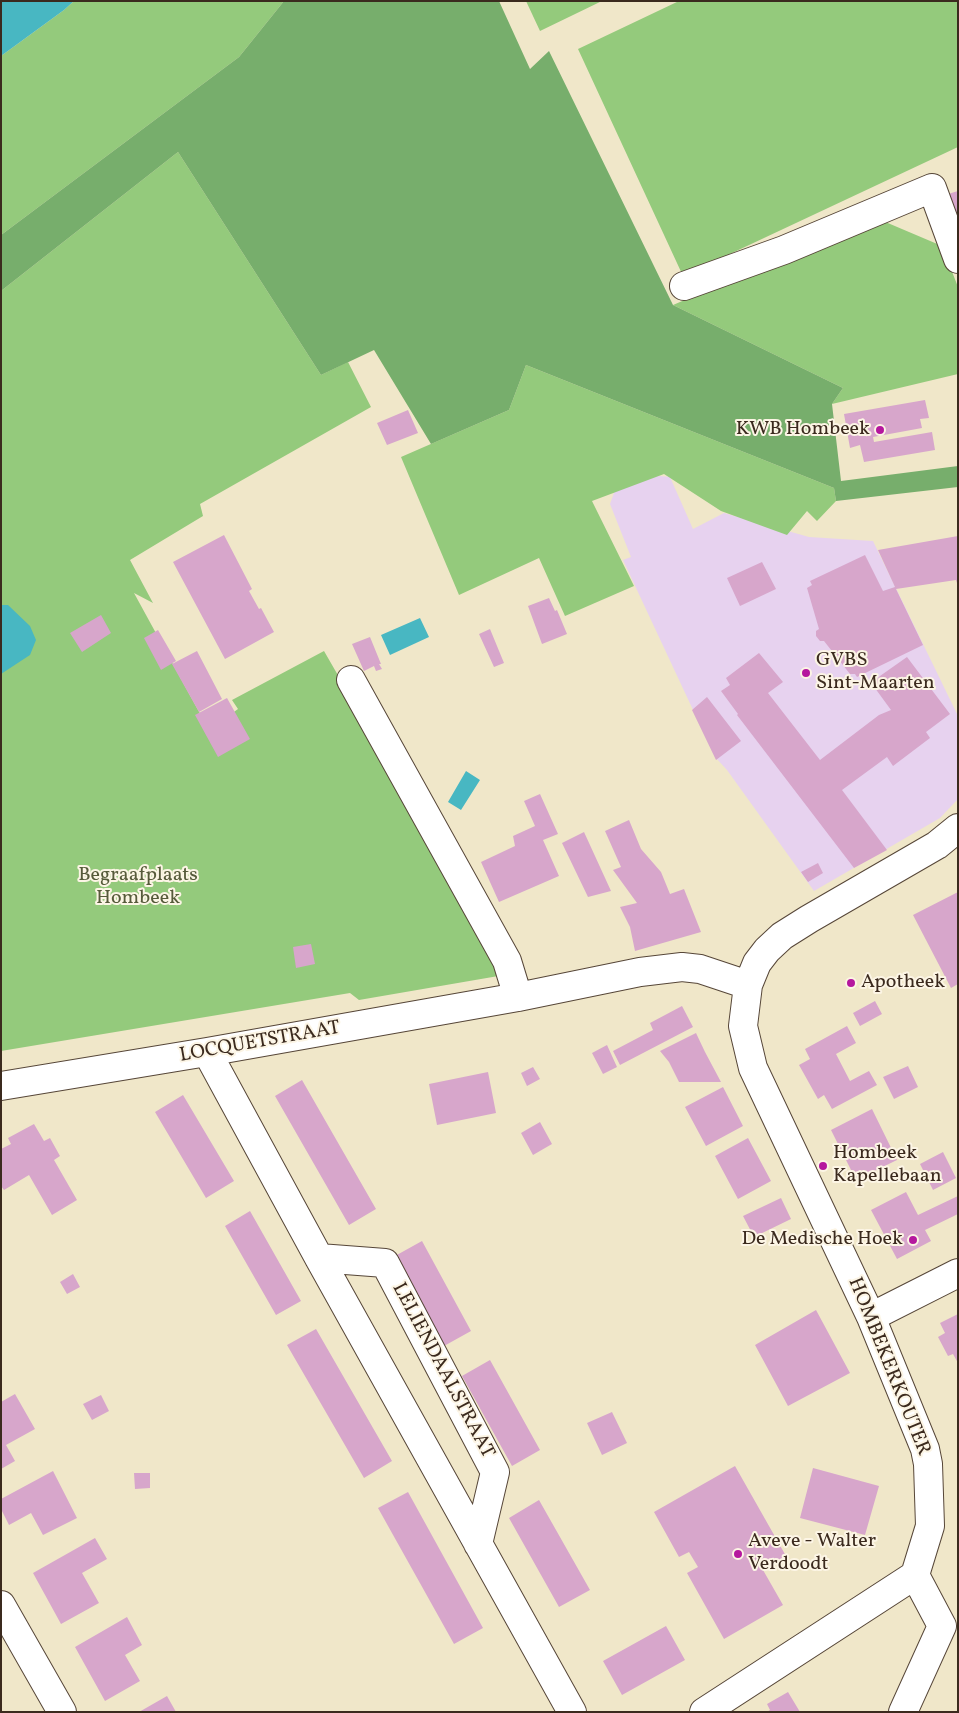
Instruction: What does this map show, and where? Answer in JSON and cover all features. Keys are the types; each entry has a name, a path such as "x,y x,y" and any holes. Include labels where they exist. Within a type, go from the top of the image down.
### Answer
{"street":[{"path":"684,286 784,250 932,188 958,259"},
{"path":"351,680 507,961 518,997"},
{"name":"HOMBEKERKOUTER","path":"915,1575 930,1526 928,1464 925,1449 871,1317 753,1068 743,1026 748,985 766,950 782,936 937,845 958,828"},
{"name":"LOCQUETSTRAAT","path":"1,1086 518,997 640,972 682,968 700,970 748,985"},
{"path":"207,1052 319,1258 572,1712"},
{"name":"LELIENDAALSTRAAT","path":"319,1258 385,1264 495,1472 478,1544"},
{"path":"871,1317 958,1273"},
{"path":"704,1712 915,1575 950,1630 902,1712"},
{"path":"1,1605 62,1712"}],"shaded area":[{"name":"GVBS Sint-Maarten","path":"647,475 670,477 693,529 724,513 809,537 873,541 958,716 958,799 940,818 814,891 727,770 715,757 623,560 631,557 610,504 615,490"}],"green space":[{"path":"74,1 284,1 239,57 1,235 1,56"},
{"path":"284,1 499,1 530,69 549,51 673,305 843,388 832,404 841,481 958,466 958,487 836,501 834,488 526,365 509,410 431,444 374,350 321,375 178,152 1,291 1,235 239,57"},
{"path":"526,1 602,1 540,31"},
{"path":"679,1 958,1 958,147 683,276 578,49"},
{"name":"Begraafplaats Hombeek","path":"178,152 321,375 348,362 371,407 200,504 203,516 130,560 153,603 134,593 209,730 238,709 232,700 324,651 510,974 359,1000 350,993 1,1051 1,291"},
{"path":"876,218 942,246 958,287 958,374 832,404 843,388 673,305"},
{"path":"526,365 834,488 836,501 817,521 807,511 787,535 721,511 664,474 592,501 634,586 565,616 539,558 459,595 401,457 509,410"}],"water":[{"path":"1,1 74,1 1,56"},
{"path":"1,605 8,605 30,626 36,640 30,655 1,674"},
{"path":"420,618 429,637 390,655 381,635"},
{"path":"466,771 480,780 461,810 448,802"}],"building":[{"path":"958,191 958,221 948,194"},
{"name":"KWB Hombeek","path":"925,400 929,418 920,419 922,428 873,437 874,442 932,432 935,450 864,462 860,445 850,448 844,414"},
{"path":"408,410 418,433 387,445 377,423"},
{"path":"224,535 252,589 249,591 274,632 225,659 173,562"},
{"path":"958,536 958,586 956,580 896,589 923,645 857,677 855,674 850,674 824,641 820,641 816,636 816,631 819,629 807,588 812,585 810,581 865,555 883,591 895,587 878,550"},
{"path":"762,562 776,589 740,606 727,578"},
{"path":"549,598 555,611 557,610 567,634 542,644 528,606"},
{"path":"101,615 111,633 82,652 70,633"},
{"path":"490,629 504,663 494,667 479,634"},
{"path":"158,630 176,661 161,670 144,638"},
{"path":"370,637 382,669 376,671 374,666 364,671 352,644"},
{"path":"197,651 222,699 199,712 172,664"},
{"path":"759,653 783,682 768,693 820,760 879,715 891,710 872,684 907,657 950,714 926,732 930,738 893,766 887,757 842,790 887,850 854,868 737,715 721,691 730,685 726,678"},
{"path":"707,697 741,741 716,760 692,710"},
{"path":"227,698 250,739 218,757 195,715"},
{"path":"540,794 558,834 543,840 559,876 499,902 481,862 515,846 513,836 535,826 524,801"},
{"path":"629,820 641,849 661,872 670,894 684,889 701,932 635,951 630,927 620,907 637,903 613,870 621,867 605,831"},
{"path":"584,832 611,891 588,897 562,843"},
{"path":"818,863 823,873 808,882 801,872"},
{"path":"958,892 958,984 951,988 913,915"},
{"path":"311,944 315,964 296,968 293,947"},
{"path":"875,1001 882,1014 860,1026 853,1013"},
{"path":"682,1006 693,1027 620,1065 613,1051 653,1030 650,1023"},
{"path":"847,1026 856,1043 836,1054 850,1081 869,1071 877,1085 832,1109 824,1095 818,1099 799,1065 810,1059 805,1049"},
{"path":"696,1033 721,1082 679,1082 669,1062 660,1051"},
{"path":"607,1045 617,1067 603,1074 592,1053"},
{"path":"908,1066 918,1087 894,1099 883,1077"},
{"path":"533,1067 540,1079 527,1086 521,1073"},
{"path":"488,1072 496,1113 437,1125 429,1084"},
{"path":"302,1080 376,1209 349,1225 275,1096"},
{"path":"723,1087 743,1126 706,1146 685,1107"},
{"path":"183,1095 234,1181 206,1198 155,1112"},
{"path":"872,1109 897,1160 856,1180 831,1130"},
{"path":"540,1122 552,1144 533,1155 521,1133"},
{"path":"34,1124 44,1141 50,1138 60,1156 54,1160 77,1200 52,1215 29,1175 4,1190 1,1186 1,1149 11,1144 8,1138"},
{"path":"748,1138 771,1181 738,1199 715,1156"},
{"path":"943,1152 956,1178 933,1190 920,1164"},
{"path":"906,1192 918,1215 958,1196 958,1214 925,1230 931,1241 897,1259 871,1210"},
{"path":"781,1198 791,1219 754,1237 743,1216"},
{"path":"250,1211 301,1301 276,1315 225,1226"},
{"path":"422,1241 471,1331 444,1346 395,1256"},
{"path":"73,1274 80,1287 67,1294 60,1282"},
{"path":"816,1310 850,1373 788,1406 755,1345"},
{"path":"958,1314 958,1363 953,1354 948,1356 938,1337 945,1333 940,1323"},
{"path":"316,1329 392,1461 364,1478 287,1345"},
{"path":"490,1360 540,1450 512,1466 462,1376"},
{"path":"15,1394 35,1429 6,1445 15,1461 1,1469 1,1402"},
{"path":"101,1395 109,1411 92,1420 83,1404"},
{"path":"612,1412 627,1443 602,1455 587,1423"},
{"name":"Aveve - Walter Verdoodt","path":"735,1466 786,1556 763,1570 783,1605 724,1639 687,1573 698,1567 689,1552 679,1557 654,1512"},
{"path":"813,1468 879,1486 865,1535 800,1518"},
{"path":"53,1471 77,1518 43,1535 31,1513 9,1525 1,1509 1,1499"},
{"path":"134,1473 150,1473 150,1488 135,1489"},
{"path":"408,1492 483,1628 454,1644 378,1508"},
{"path":"539,1500 590,1590 559,1607 509,1518"},
{"path":"95,1538 107,1559 82,1573 99,1603 61,1624 33,1573"},
{"path":"127,1617 142,1645 125,1655 140,1681 105,1701 75,1647"},
{"path":"666,1626 685,1660 622,1695 603,1661"},
{"path":"788,1692 800,1712 767,1712 770,1710 767,1704"},
{"path":"167,1696 176,1712 139,1712"}],"place":[{"name":"KWB Hombeek","path":"880,430"},
{"name":"GVBS Sint-Maarten","path":"806,673"},
{"name":"Apotheek","path":"851,983"},
{"name":"Hombeek Kapellebaan","path":"823,1166"},
{"name":"De Medische Hoek","path":"913,1240"},
{"name":"Aveve - Walter Verdoodt","path":"738,1554"}]}
